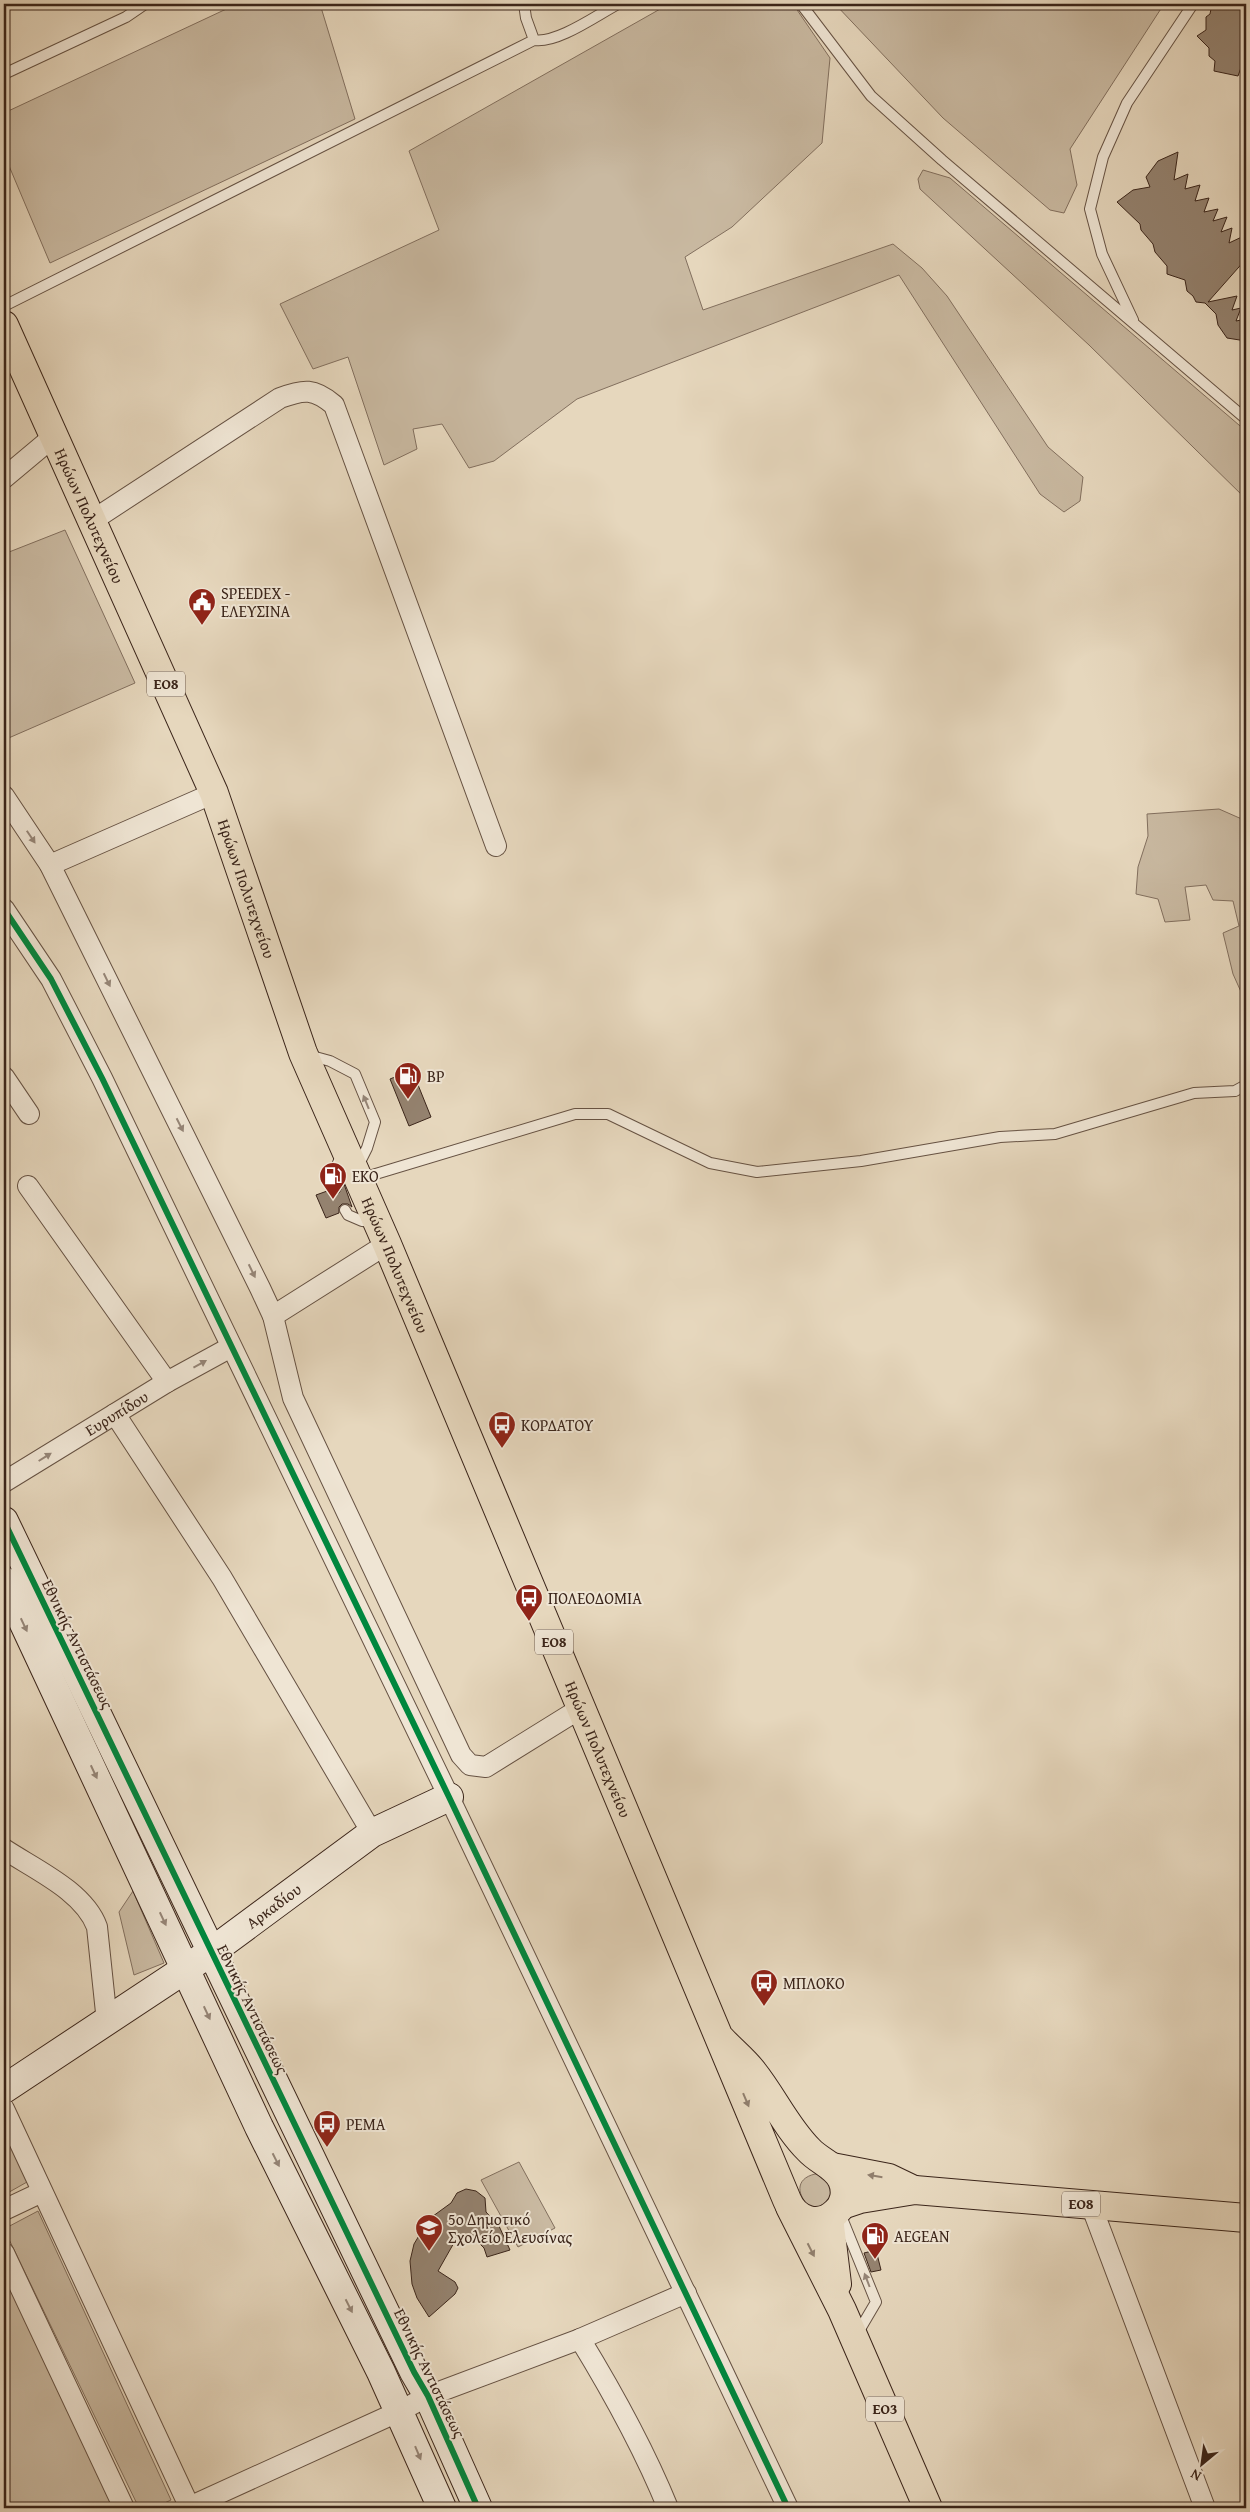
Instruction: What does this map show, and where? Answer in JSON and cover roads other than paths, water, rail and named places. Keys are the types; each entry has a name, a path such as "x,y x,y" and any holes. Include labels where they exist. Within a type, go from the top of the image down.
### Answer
{"main road":[{"name":"Ηρώων Πολυτεχνείου","path":"4,325 214,793 303,1053 348,1172 382,1233 788,2200 842,2310 928,2508"},
{"name":"Ηρώων Πολυτεχνείου","path":"720,2040 753,2071 808,2150 842,2180 844,2189 837,2211 842,2310"},
{"name":"ΕΟ8","path":"915,2190 889,2178 812,2162 801,2166 792,2173 787,2182 788,2200 797,2215 807,2220 818,2221 860,2199 915,2190 1246,2218"}],"street":[{"path":"93,520 280,398 300,391 314,392 334,405 496,846"},
{"path":"4,478 53,437"},
{"path":"50,865 214,793"},
{"path":"4,796 50,865 211,1187 273,1316 293,1398 461,1755 470,1765 486,1767 581,1708"},
{"path":"4,909 56,987 102,1078 449,1797 788,2508"},
{"path":"4,1077 29,1114"},
{"path":"28,1186 167,1382"},
{"path":"273,1316 382,1233"},
{"name":"Ευρυπίδου","path":"4,1482 167,1382 231,1347"},
{"path":"115,1414 222,1578 372,1833"},
{"name":"Εθνικής Αντιστάσεως","path":"4,1521 414,2372 428,2396 478,2508"},
{"path":"4,1581 259,2127 400,2411 442,2508"},
{"name":"Αρκαδίου","path":"4,2089 211,1952 372,1833 449,1797"},
{"path":"4,1849 71,1892 92,1913 97,1927 107,2022"},
{"path":"4,2109 188,2508 400,2411 428,2396 580,2339 686,2293"},
{"path":"4,2210 42,2192"},
{"path":"1091,2205 1205,2508"},
{"path":"4,2253 124,2508"},
{"path":"580,2339 606,2382 646,2459 668,2508"}],"lane":[{"path":"4,74 126,17 145,4"},
{"path":"524,4 526,18 534,40"},
{"path":"4,306 534,40 544,42 555,38 618,4"},
{"path":"801,4 871,96 942,160 1246,419"},
{"path":"1134,323 1102,254 1090,209 1103,157 1128,104 1193,4"},
{"path":"303,1053 330,1061 355,1074 375,1122 367,1148 348,1172"},
{"path":"348,1172 575,1114 608,1114 710,1163 757,1172 861,1161 1000,1137 1055,1134 1186,1096 1235,1091 1246,1085"},
{"path":"345,1210 348,1215 382,1233"},
{"path":"837,2211 876,2302 854,2339"}],"place":[{"name":"SPEEDEX - ΕΛΕΥΣΙΝΑ","path":"202,626"},
{"name":"BP","path":"408,1100"},
{"name":"EKO","path":"333,1200"},
{"name":"ΚΟΡΔΑΤΟΥ","path":"502,1449"},
{"name":"ΠΟΛΕΟΔΟΜΙΑ","path":"529,1622"},
{"name":"ΜΠΛΟΚΟ","path":"764,2007"},
{"name":"ΡΕΜΑ","path":"327,2148"},
{"name":"5ο Δημοτικό Σχολείο Ελευσίνας","path":"429,2252"},
{"name":"AEGEAN","path":"875,2260"}]}
